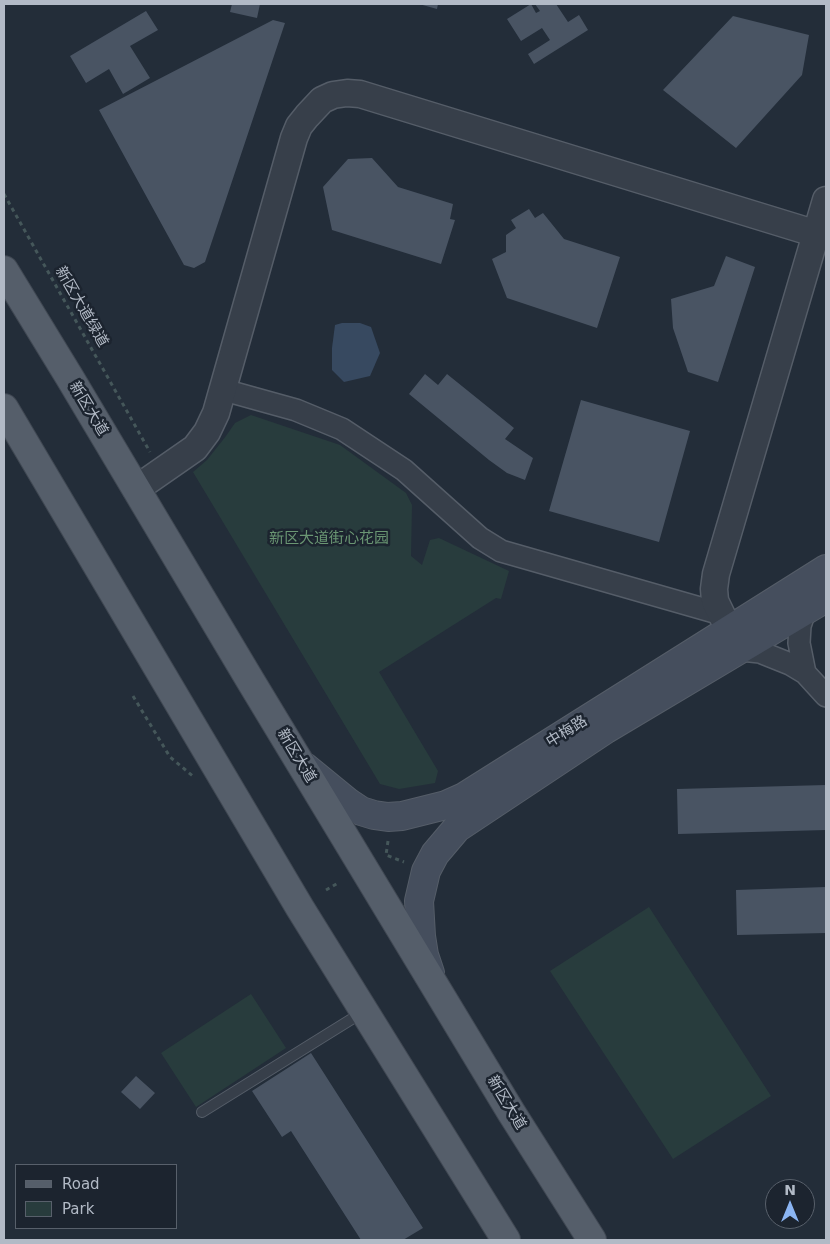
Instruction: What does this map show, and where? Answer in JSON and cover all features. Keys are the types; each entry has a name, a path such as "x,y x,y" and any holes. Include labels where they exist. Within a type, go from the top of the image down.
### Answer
{"main road":[{"name":"新区大道","path":"4,270 511,1112 592,1240"},
{"path":"4,408 300,908 506,1240"},
{"name":"中梅路","path":"300,763 361,811 388,817 433,810 464,797 826,569"},
{"name":"中梅路","path":"434,984 424,956 419,920 419,901 426,871 435,854 457,828 606,729 730,631 816,604"}],"street":[{"path":"136,489 195,448 207,432 224,390 294,138 299,126 307,116 322,100 334,95 360,94 817,234"},
{"path":"730,631 715,601 716,574 826,200"},
{"path":"224,390 296,410 342,429 404,470 480,538 501,551 730,631 760,652 774,656 805,673 826,696"},
{"path":"805,673 799,642 800,626 816,604"}],"lane":[{"path":"202,1112 364,1011"}],"path":[{"name":"新区大道绿道","path":"4,194 152,455"},
{"path":"133,696 170,757"},
{"path":"389,837 386,856 410,865"},
{"path":"326,890 338,883"}],"green space":[{"name":"新区大道街心花园","path":"251,415 340,445 406,493 412,505 411,556 422,565 430,540 439,538 509,571 501,599 496,598 379,672 438,771 435,783 399,789 380,784 193,472 207,460 235,423"},
{"path":"649,907 771,1096 673,1159 550,971"},
{"path":"251,994 286,1048 196,1107 161,1053"}],"water":[{"path":"360,323 371,327 380,353 370,376 344,382 332,370 335,325"}],"building":[{"path":"232,4 260,4 257,18 230,12"},
{"path":"419,4 438,4 437,9"},
{"path":"531,4 536,13 540,11 535,4 556,4 568,22 579,15 588,30 534,64 528,54 550,40 542,28 521,41 507,19"},
{"path":"146,11 158,30 130,46 150,78 123,94 109,69 86,83 70,56"},
{"path":"733,16 809,35 802,75 736,148 663,90"},
{"path":"273,20 285,23 205,262 194,268 184,265 99,110"},
{"path":"372,158 398,187 453,204 450,219 455,220 441,264 332,230 323,187 348,159"},
{"path":"529,209 535,218 543,213 564,239 620,257 597,328 507,298 492,259 506,252 506,235 516,228 511,220"},
{"path":"726,256 755,267 718,382 688,372 673,328 671,299 714,286"},
{"path":"425,374 438,385 447,374 514,428 505,439 533,458 525,480 507,473 489,460 409,394"},
{"path":"581,400 690,431 659,542 549,511"},
{"path":"826,785 826,830 678,834 677,789"},
{"path":"826,887 826,933 737,935 736,890"},
{"path":"311,1053 423,1228 403,1240 361,1240 291,1131 282,1137 252,1091"},
{"path":"136,1076 155,1093 140,1109 121,1092"}]}
